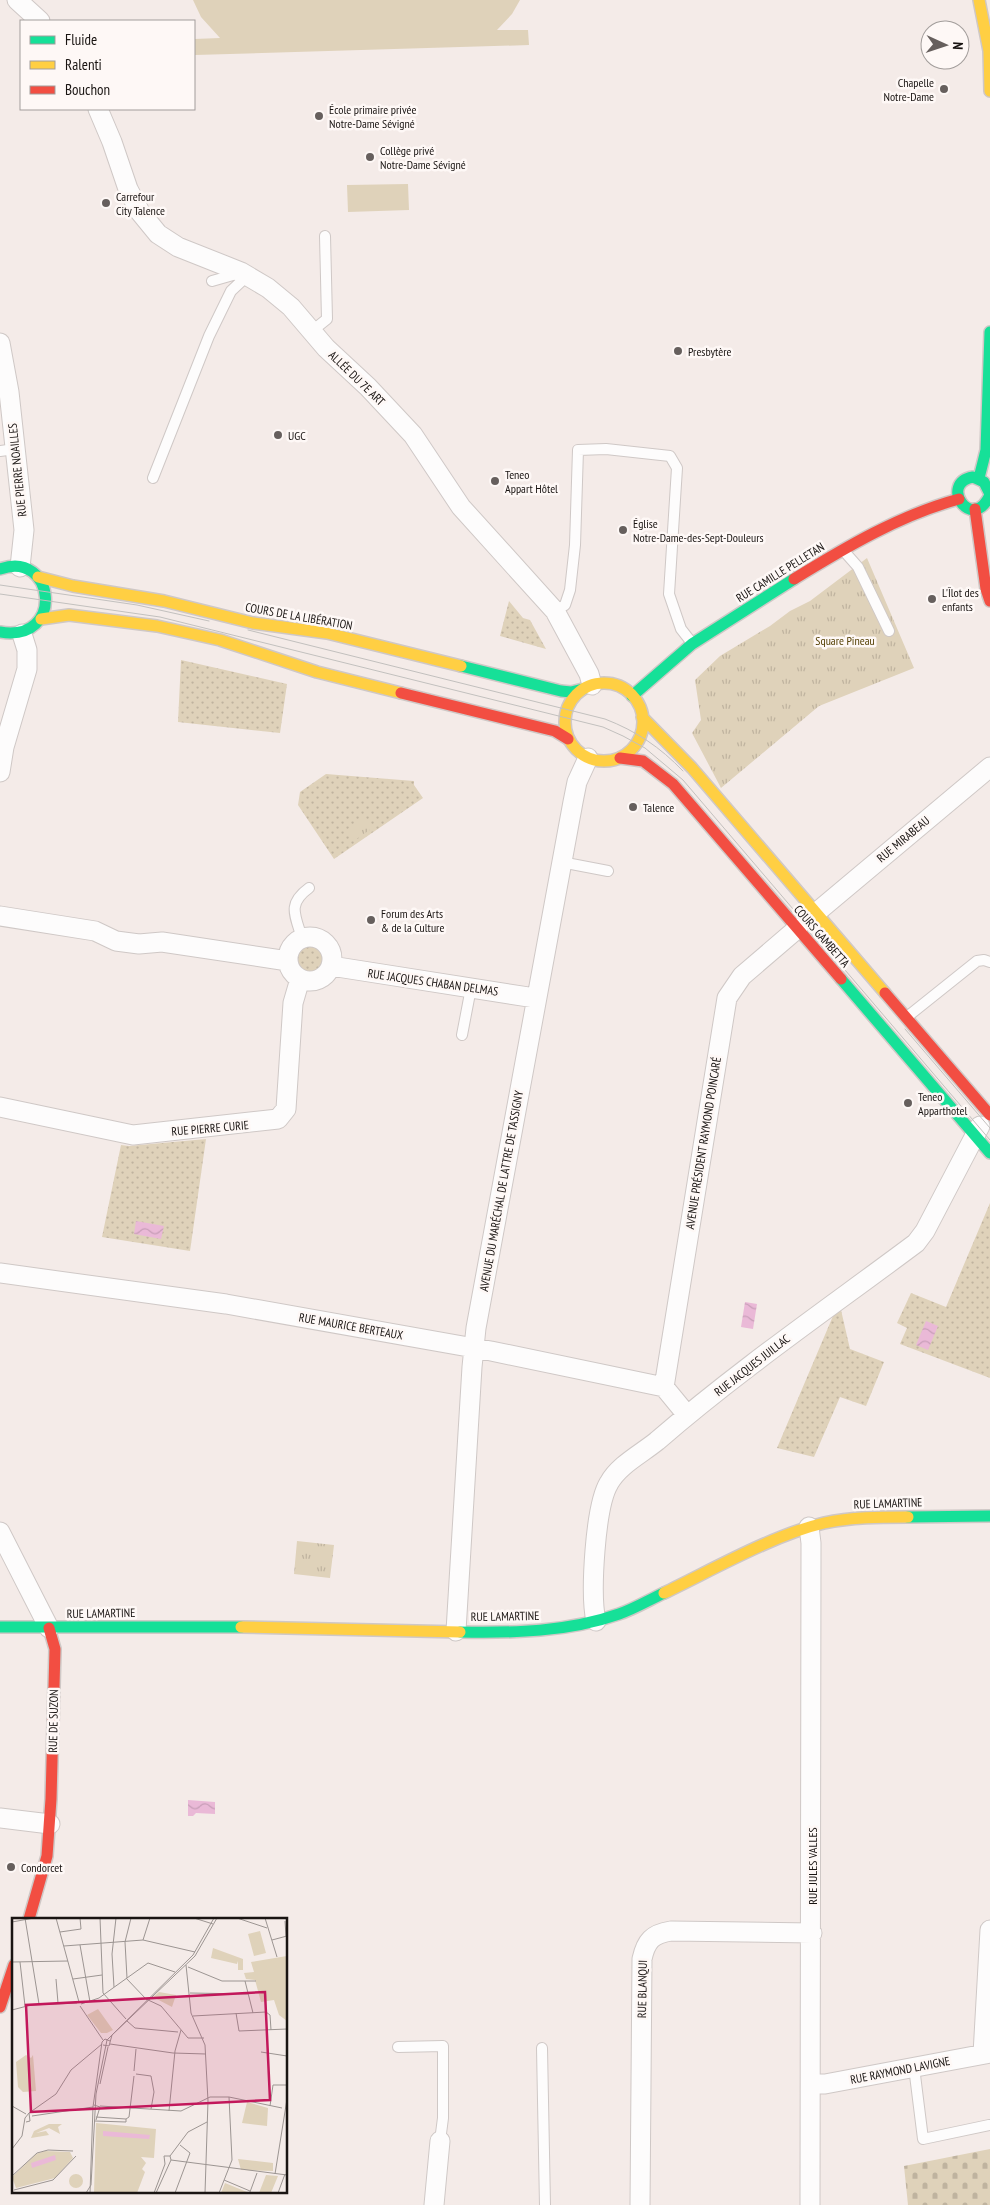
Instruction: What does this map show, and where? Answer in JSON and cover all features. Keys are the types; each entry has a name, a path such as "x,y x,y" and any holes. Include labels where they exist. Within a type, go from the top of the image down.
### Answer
{"main road":[{"path":"979,0 989,51 990,91"},
{"path":"978,478 986,450 990,332"},
{"path":"968,478 978,478 987,484 990,494 985,505 976,509 965,507 958,499 960,484 968,478"},
{"name":"RUE CAMILLE PELLETAN","path":"632,696 692,644 842,550 936,505 958,499"},
{"path":"976,509 989,593"},
{"path":"0,569 20,567"},
{"name":"COURS DE LA LIBÉRATION","path":"20,567 30,570 38,577 73,586 164,601 253,623 327,633 561,691 571,692 587,687"},
{"path":"38,577 46,592 47,601 41,620"},
{"path":"0,632 12,635 22,634 29,631 41,620 54,616 69,615 157,626 229,642 316,672 555,731 568,738"},
{"path":"614,685 624,689 632,696 639,706 642,726 637,743 620,758 604,762 588,758 573,747 565,728 567,709 576,695 587,687 614,685"},
{"name":"COURS GAMBETTA","path":"642,717 692,768 989,1111"},
{"name":"COURS GAMBETTA","path":"620,758 638,759 652,766 673,784 990,1153"},
{"name":"RUE LAMARTINE","path":"0,1627 177,1626 531,1631 596,1621 626,1610 782,1537 809,1527 839,1520 864,1517 990,1516"},
{"name":"RUE DE SUZON","path":"29,1918 48,1856 55,1649 49,1628"},
{"path":"0,2007 12,1971"}],"street":[{"path":"17,0 39,20"},
{"name":"ALLÉE DU 7E ART","path":"98,110 128,189 140,212 158,234 178,247 244,274 268,288 283,301 326,348 368,386 414,435 461,507 556,611 589,674 587,687"},
{"name":"RUE PIERRE NOAILLES","path":"0,343 9,392 8,450 24,530 20,567"},
{"path":"0,772 4,747 27,669 27,650 22,634"},
{"name":"AVENUE DU MARÉCHAL DE LATTRE DE TASSIGNY","path":"456,1631 474,1348 535,998 577,782 588,758"},
{"name":"RUE MIRABEAU","path":"817,912 990,766"},
{"path":"0,916 95,931 116,941 139,944 162,942 288,961"},
{"name":"AVENUE PRÉSIDENT RAYMOND POINCARÉ","path":"664,1387 727,998 742,976 798,928"},
{"path":"302,938 316,938 322,941 331,952 331,966 322,978 315,981 300,979 294,975 288,961 291,947 302,938"},
{"name":"RUE JACQUES CHABAN DELMAS","path":"331,966 535,998"},
{"name":"RUE PIERRE CURIE","path":"0,1107 132,1135 278,1120 286,1109 288,1101 293,1003 300,979"},
{"name":"RUE JACQUES JUILLAC","path":"596,1621 593,1606 598,1514 602,1495 610,1480 621,1468 687,1415 916,1243 925,1231 989,1111"},
{"name":"RUE MAURICE BERTEAUX","path":"0,1273 226,1304 474,1348 664,1387"},
{"path":"664,1387 687,1415"},
{"name":"RUE JULES VALLES","path":"809,1527 811,1543 812,1934 810,2205"},
{"name":"RUE DE SUZON","path":"0,1532 49,1628"},
{"path":"0,1818 50,1824"},
{"path":"987,2054 990,1930"},
{"name":"RUE BLANQUI","path":"640,2205 642,1959 644,1947 650,1938 660,1933 671,1931 812,1934"},
{"name":"RUE RAYMOND LAVIGNE","path":"811,2084 825,2084 987,2054"},
{"path":"434,2205 440,2141"}],"lane":[{"path":"312,332 327,319 325,236"},
{"path":"212,281 244,274"},
{"path":"153,478 209,336 231,291 244,274"},
{"path":"556,611 565,605 570,590 575,545 578,450 606,449 670,456 677,468 669,594 681,629 692,644"},
{"path":"842,550 856,563 889,631"},
{"path":"562,862 608,871"},
{"path":"302,938 293,907 298,896 309,888"},
{"path":"907,1017 976,961 984,960 990,962"},
{"path":"462,1035 471,988"},
{"path":"398,2047 443,2046 443,2118 440,2141"},
{"path":"542,2048 545,2205"},
{"path":"914,2067 923,2139 989,2125"}],"green space":[{"path":"193,0 520,0 512,14 497,30 528,30 529,45 195,55 195,39 220,38 201,17"},
{"path":"408,184 409,210 348,212 347,185"},
{"name":"Square Pineau","path":"867,558 914,668 819,706 721,788 692,733 701,720 695,680 720,656 770,626 790,611 810,601"},
{"path":"509,601 523,618 530,620 546,649 500,636"},
{"path":"181,660 287,684 280,733 178,722"},
{"path":"326,774 414,781 414,785 423,798 334,859 298,805 300,792"},
{"path":"364,816 374,827 355,840 348,829"},
{"path":"309,944 319,948 323,958 319,968 309,972 299,968 295,958 299,948"},
{"path":"206,1139 190,1251 102,1237 121,1145 129,1146"},
{"path":"990,1203 990,1378 900,1344 907,1328 897,1323 911,1293 946,1307"},
{"path":"841,1310 850,1349 884,1362 866,1406 840,1397 814,1457 777,1448 833,1316"},
{"path":"297,1541 334,1545 330,1578 294,1574"},
{"path":"990,2149 990,2205 908,2205 904,2166"}],"water":[{"path":"136,1221 164,1226 161,1239 134,1234"},
{"path":"745,1302 757,1304 753,1329 741,1327"},
{"path":"926,1321 938,1326 928,1350 916,1345"},
{"path":"188,1800 215,1802 215,1814 196,1813 193,1816 188,1816"}],"tram line":[{"path":"0,585 137,605 209,621"},
{"path":"0,594 160,617 603,727 645,748 683,780 990,1140"},
{"path":"248,630 605,719 647,740 683,771"},
{"path":"905,1029 990,1128"}],"traffic: fast":[{"path":"979,478 986,450 990,332"},
{"path":"990,494 984,482 973,477 963,481 958,488 958,496 967,508 975,509 983,506 990,495"},
{"path":"0,569 18,566 32,572 42,583 45,597 44,612 36,624 21,632 0,632"},
{"path":"632,696 692,644 794,579"},
{"path":"461,666 561,691 571,692 583,689"},
{"path":"841,979 990,1153"},
{"path":"908,1517 990,1516"},
{"path":"460,1632 540,1630 580,1625 625,1612 664,1593"},
{"path":"0,1627 241,1627"}],"traffic: slow":[{"path":"979,0 989,51 990,91"},
{"path":"38,577 73,586 164,601 253,623 327,633 461,666"},
{"path":"41,619 69,615 157,626 220,640 317,672 401,693"},
{"path":"604,683 619,686 632,694 640,707 643,722 640,737 632,750 619,758 604,761 589,758 576,750 568,737 565,722 568,707 576,694 589,686 604,683"},
{"path":"642,717 692,768 885,993"},
{"path":"664,1593 764,1544 804,1529 824,1523 845,1520 876,1517 908,1517"},
{"path":"241,1627 460,1632"}],"traffic: jam":[{"path":"794,579 874,533 916,514 959,499"},
{"path":"975,509 986,589 990,601"},
{"path":"401,693 555,731 568,739"},
{"path":"620,758 643,761 673,784 841,979"},
{"path":"885,993 990,1115"},
{"path":"29,1918 47,1856 51,1799 55,1649 49,1628"},
{"path":"0,2007 12,1971"}],"place":[{"name":"Chapelle Notre-Dame","path":"944,89"},
{"name":"École primaire privée Notre-Dame Sévigné","path":"319,116"},
{"name":"Collège privé Notre-Dame Sévigné","path":"370,157"},
{"name":"Carrefour City Talence","path":"106,203"},
{"name":"Presbytère","path":"678,351"},
{"name":"UGC","path":"278,435"},
{"name":"Teneo Appart Hôtel","path":"495,481"},
{"name":"Église Notre-Dame-des-Sept-Douleurs","path":"623,530"},
{"name":"L'Îlot des enfants","path":"932,599"},
{"name":"Talence","path":"633,807"},
{"name":"Forum des Arts & de la Culture","path":"371,920"},
{"name":"Teneo Apparthotel","path":"908,1103"},
{"name":"Condorcet","path":"11,1867"}]}
